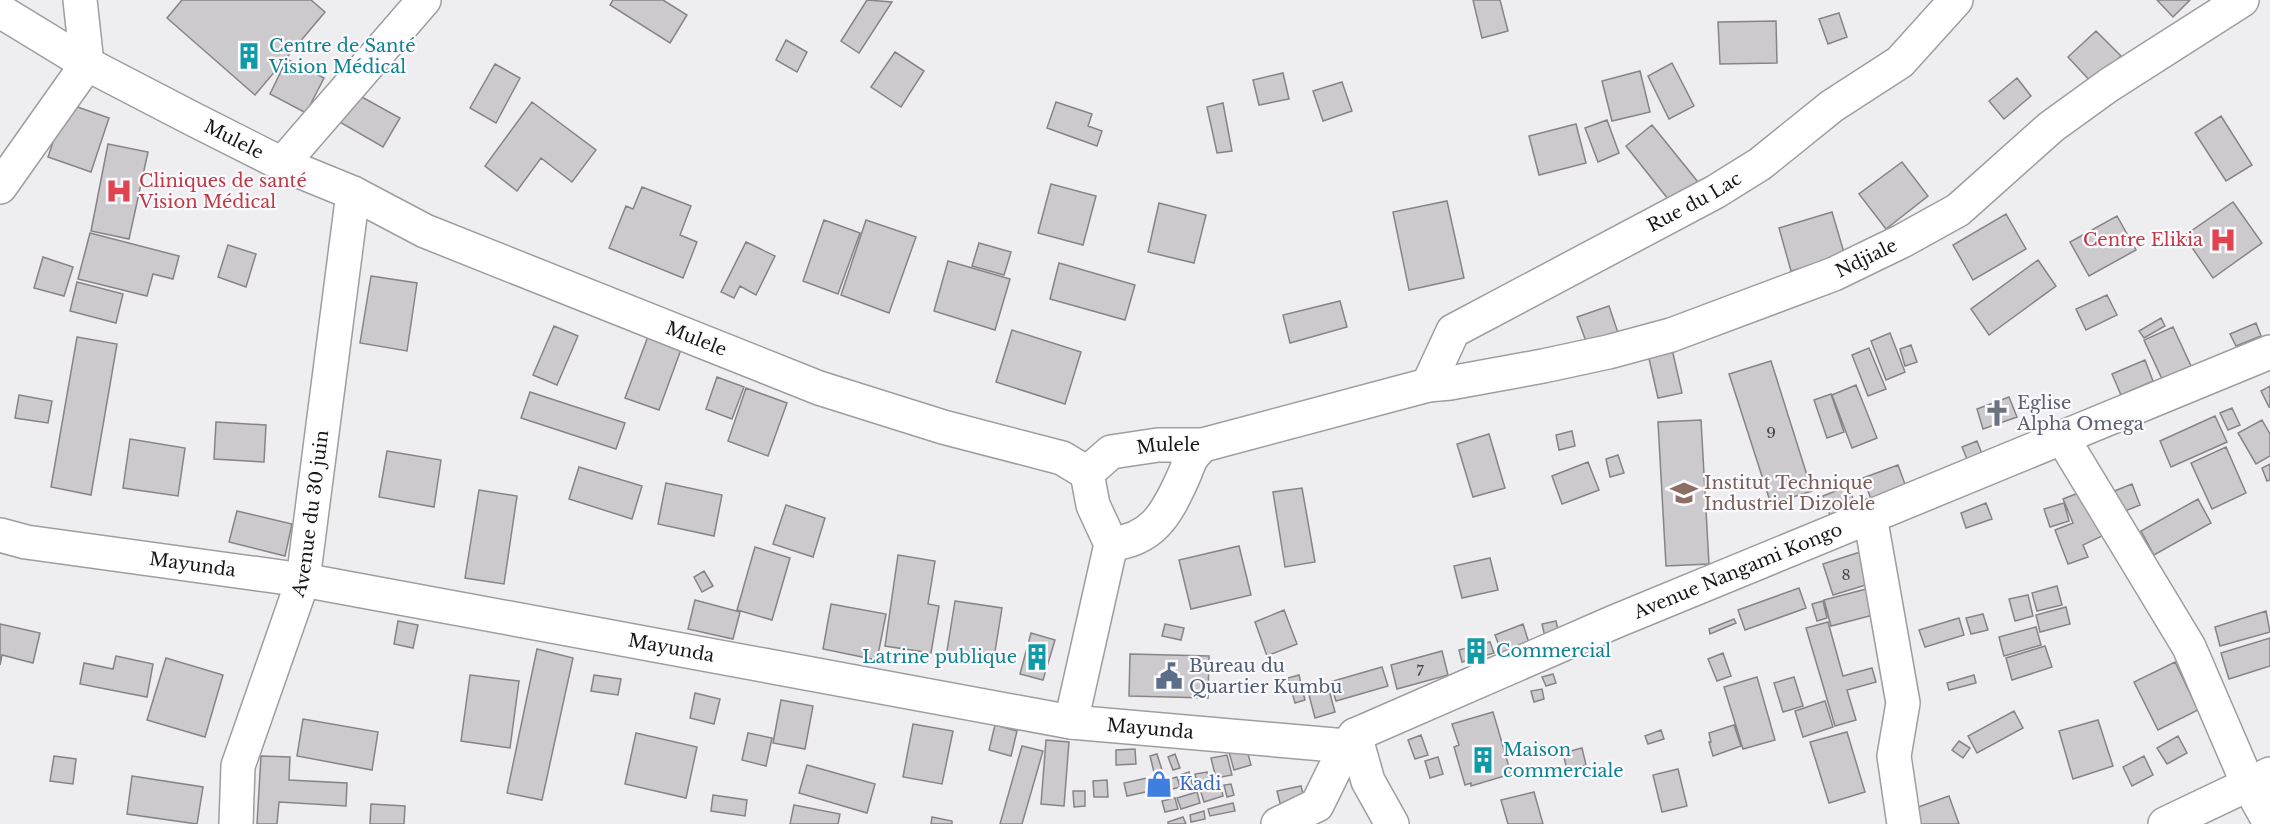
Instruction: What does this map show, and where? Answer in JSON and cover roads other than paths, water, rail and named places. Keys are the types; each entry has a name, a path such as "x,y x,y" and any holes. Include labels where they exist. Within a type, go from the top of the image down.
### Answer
{"street":[{"path":"0,187 87,64 80,0"},
{"path":"282,164 424,0"},
{"name":"Rue du Lac","path":"1428,385 1453,331 1715,192 1760,164 1832,106 1900,62 1956,0"},
{"name":"Ndjiale","path":"1428,385 1542,366 1618,349 1671,334 1834,274 1902,241 1958,210 2051,127 2109,85 2242,0"},
{"name":"Mulele","path":"0,11 87,64 282,164 353,193 425,231 819,388 943,427 1062,458 1087,473 1111,452 1158,445 1203,445 1428,385"},
{"name":"Avenue du 30 juin","path":"236,824 238,766 303,580 353,193"},
{"name":"Avenue Nangami Kongo","path":"1350,740 1614,622 2270,352"},
{"path":"2062,437 2189,647 2259,779 2270,823"},
{"path":"1111,544 1128,542 1146,533 1160,518 1182,479 1190,457 1203,445"},
{"path":"1071,722 1111,544 1093,504 1087,473"},
{"path":"1870,516 1903,703 1894,756 1904,824"},
{"name":"Mayunda","path":"9,534 303,580 1071,722 1350,740"},
{"path":"1278,824 1317,805 1350,740"},
{"path":"1350,740 1368,781 1392,824"},
{"path":"2165,824 2259,779"}],"place":[{"name":"Centre de Santé Vision Médical","path":"249,56"},
{"name":"Cliniques de santé Vision Médical","path":"119,191"},
{"name":"Centre Elikia","path":"2223,240"},
{"name":"Eglise Alpha Omega","path":"1997,413"},
{"name":"Institut Technique Industriel Dizolele","path":"1684,493"},
{"name":"Commercial","path":"1476,651"},
{"name":"Latrine publique","path":"1037,657"},
{"name":"Bureau du Quartier Kumbu","path":"1169,676"},
{"name":"Maison commerciale","path":"1483,760"},
{"name":"Kadi","path":"1159,784"}]}
